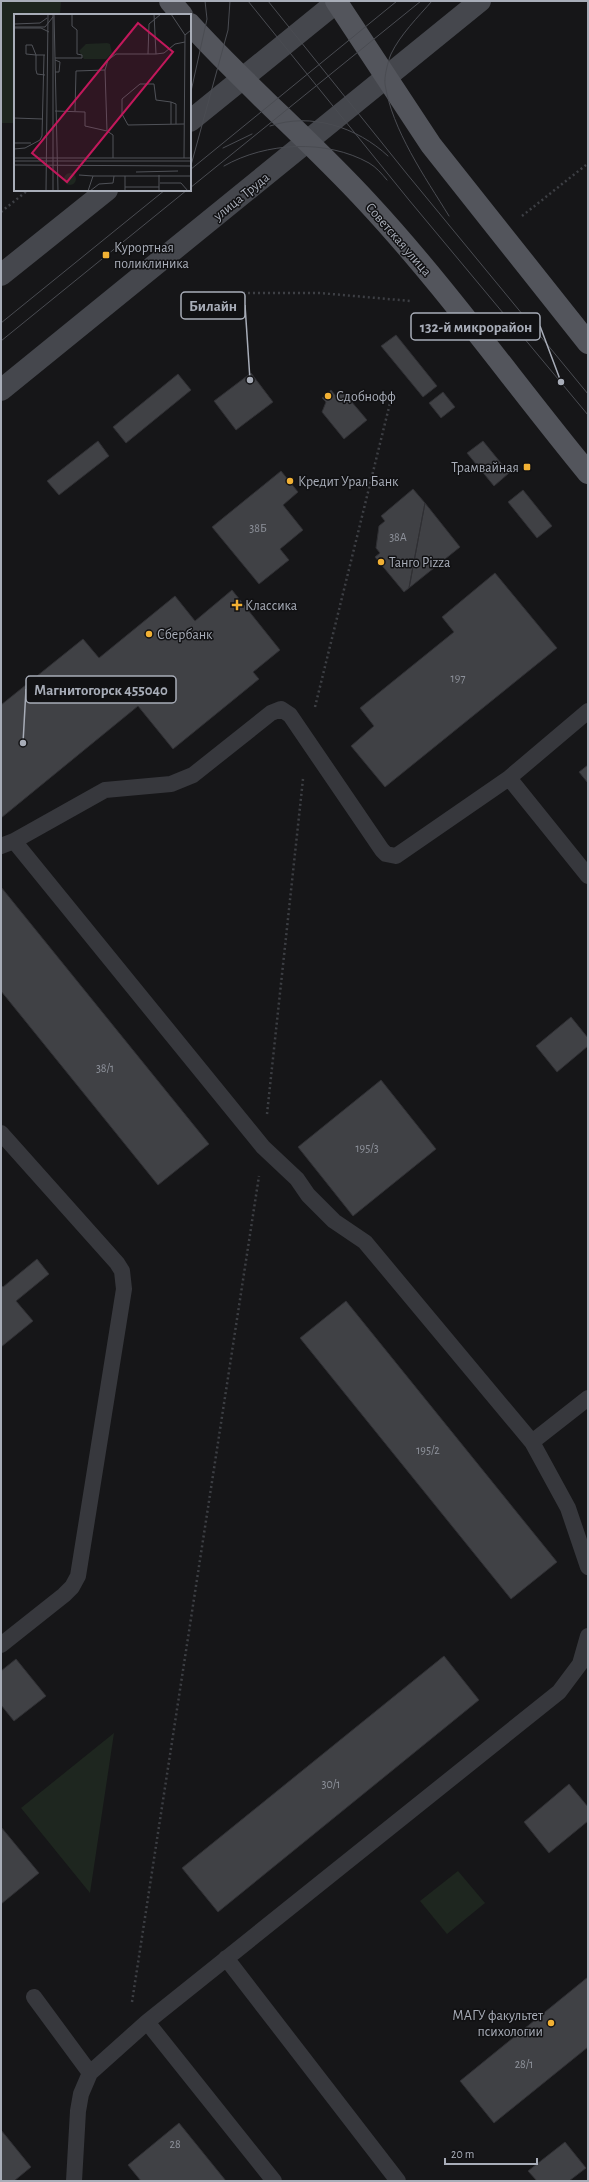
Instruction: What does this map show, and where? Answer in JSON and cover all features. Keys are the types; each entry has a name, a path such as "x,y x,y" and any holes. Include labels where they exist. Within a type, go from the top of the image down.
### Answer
{"main road":[{"path":"170,1 181,14"},
{"path":"191,120 337,1 386,79 431,145 588,343"},
{"name":"улица Труда","path":"1,390 386,79 480,1"},
{"name":"Советская улица","path":"191,25 366,201 436,281 588,473"},
{"path":"1,275 106,191"}],"lane":[{"path":"588,711 509,778 401,854 391,856 382,850 307,738 290,715 281,709 276,710 193,775 182,781 171,784 105,790 7,843 264,1147 297,1179 308,1195 334,1221 365,1242 532,1442 568,1508 588,1567"},
{"path":"509,778 588,876"},
{"path":"1,1133 117,1263 122,1271 124,1289 78,1576 72,1587 64,1595 1,1645"},
{"path":"532,1442 588,1398"},
{"path":"74,2181 78,2111 81,2094 90,2073 147,2022 559,1692 580,1664 588,1636"},
{"path":"226,1958 398,2181"},
{"path":"34,1998 90,2073"},
{"path":"147,2022 274,2181"}],"path":[{"path":"500,233 586,165"},
{"path":"1,212 27,191"},
{"path":"188,292 320,293 411,301"},
{"path":"147,2022 132,2008 264,1147 307,738 391,399"}],"shaded area":[{"path":"1,1 61,1 60,14 14,14 14,123 1,123"},
{"path":"114,1733 90,1893 21,1808"},
{"path":"458,1871 485,1903 447,1934 420,1901"}],"building":[{"path":"396,335 437,386 423,397 381,346"},
{"path":"251,373 273,402 236,430 214,401"},
{"path":"178,374 191,390 126,443 113,427"},
{"path":"331,390 335,395 345,394 367,420 344,439 322,412 326,402 322,398"},
{"path":"443,392 455,407 441,418 429,403"},
{"path":"98,441 109,456 59,495 47,481"},
{"path":"483,441 509,473 494,486 467,453"},
{"path":"281,471 298,492 283,505 303,530 280,549 289,560 259,584 212,527"},
{"path":"413,489 425,503 409,588 404,592 375,557 380,553 376,548 379,526 385,521 381,516"},
{"path":"523,490 552,526 537,538 508,502"},
{"path":"425,503 460,547 409,588"},
{"path":"495,573 557,648 385,787 351,746 374,726 360,708 454,632 442,617"},
{"path":"232,590 280,650 253,672 259,679 173,749 138,706 1,818 1,705 83,639 99,658 175,596 195,621"},
{"path":"588,765 588,783 579,772"},
{"path":"1,887 209,1144 158,1185 1,991"},
{"path":"571,1017 588,1038 588,1046 557,1072 536,1046"},
{"path":"381,1080 436,1149 353,1216 298,1147"},
{"path":"37,1259 49,1274 16,1301 33,1321 1,1347 1,1285 3,1287"},
{"path":"346,1301 557,1562 511,1599 300,1338"},
{"path":"444,1656 479,1700 218,1912 182,1868"},
{"path":"16,1659 46,1696 14,1721 1,1705 1,1671"},
{"path":"569,1784 588,1807 588,1821 549,1853 524,1822"},
{"path":"1,1827 39,1873 1,1904"},
{"path":"588,1977 588,2047 494,2123 460,2081"},
{"path":"179,2123 226,2181 141,2181 128,2165"},
{"path":"1,2130 31,2167 14,2181 1,2181"},
{"path":"565,2142 586,2168 569,2181 537,2181 528,2171"}],"tram line":[{"path":"191,91 207,19 205,1"},
{"path":"191,165 228,30 230,1"},
{"path":"248,1 409,200 588,415"},
{"path":"268,1 407,174 588,394"},
{"path":"191,169 397,1"},
{"path":"191,187 421,1"},
{"path":"432,1 399,40 391,54 385,77 385,84 389,101 402,136 449,216"},
{"path":"270,126 286,122 301,121 333,125 362,137 388,156"},
{"path":"223,148 252,134"},
{"path":"224,166 258,152 277,148 296,146 315,147 352,155 372,165 387,180"},
{"path":"1,323 164,191"},
{"path":"1,341 186,191"}],"place":[{"name":"Курортная поликлиника","path":"106,255"},
{"name":"Билайн","path":"250,380"},
{"name":"132-й микрорайон","path":"561,382"},
{"name":"Сдобнофф","path":"328,396"},
{"name":"Трамвайная","path":"527,467"},
{"name":"Кредит Урал Банк","path":"290,481"},
{"name":"Танго Pizza","path":"381,562"},
{"name":"Классика","path":"237,605"},
{"name":"Сбербанк","path":"149,634"},
{"name":"Магнитогорск 455040","path":"23,743"},
{"name":"МАГУ факультет психологии","path":"551,2023"}]}
